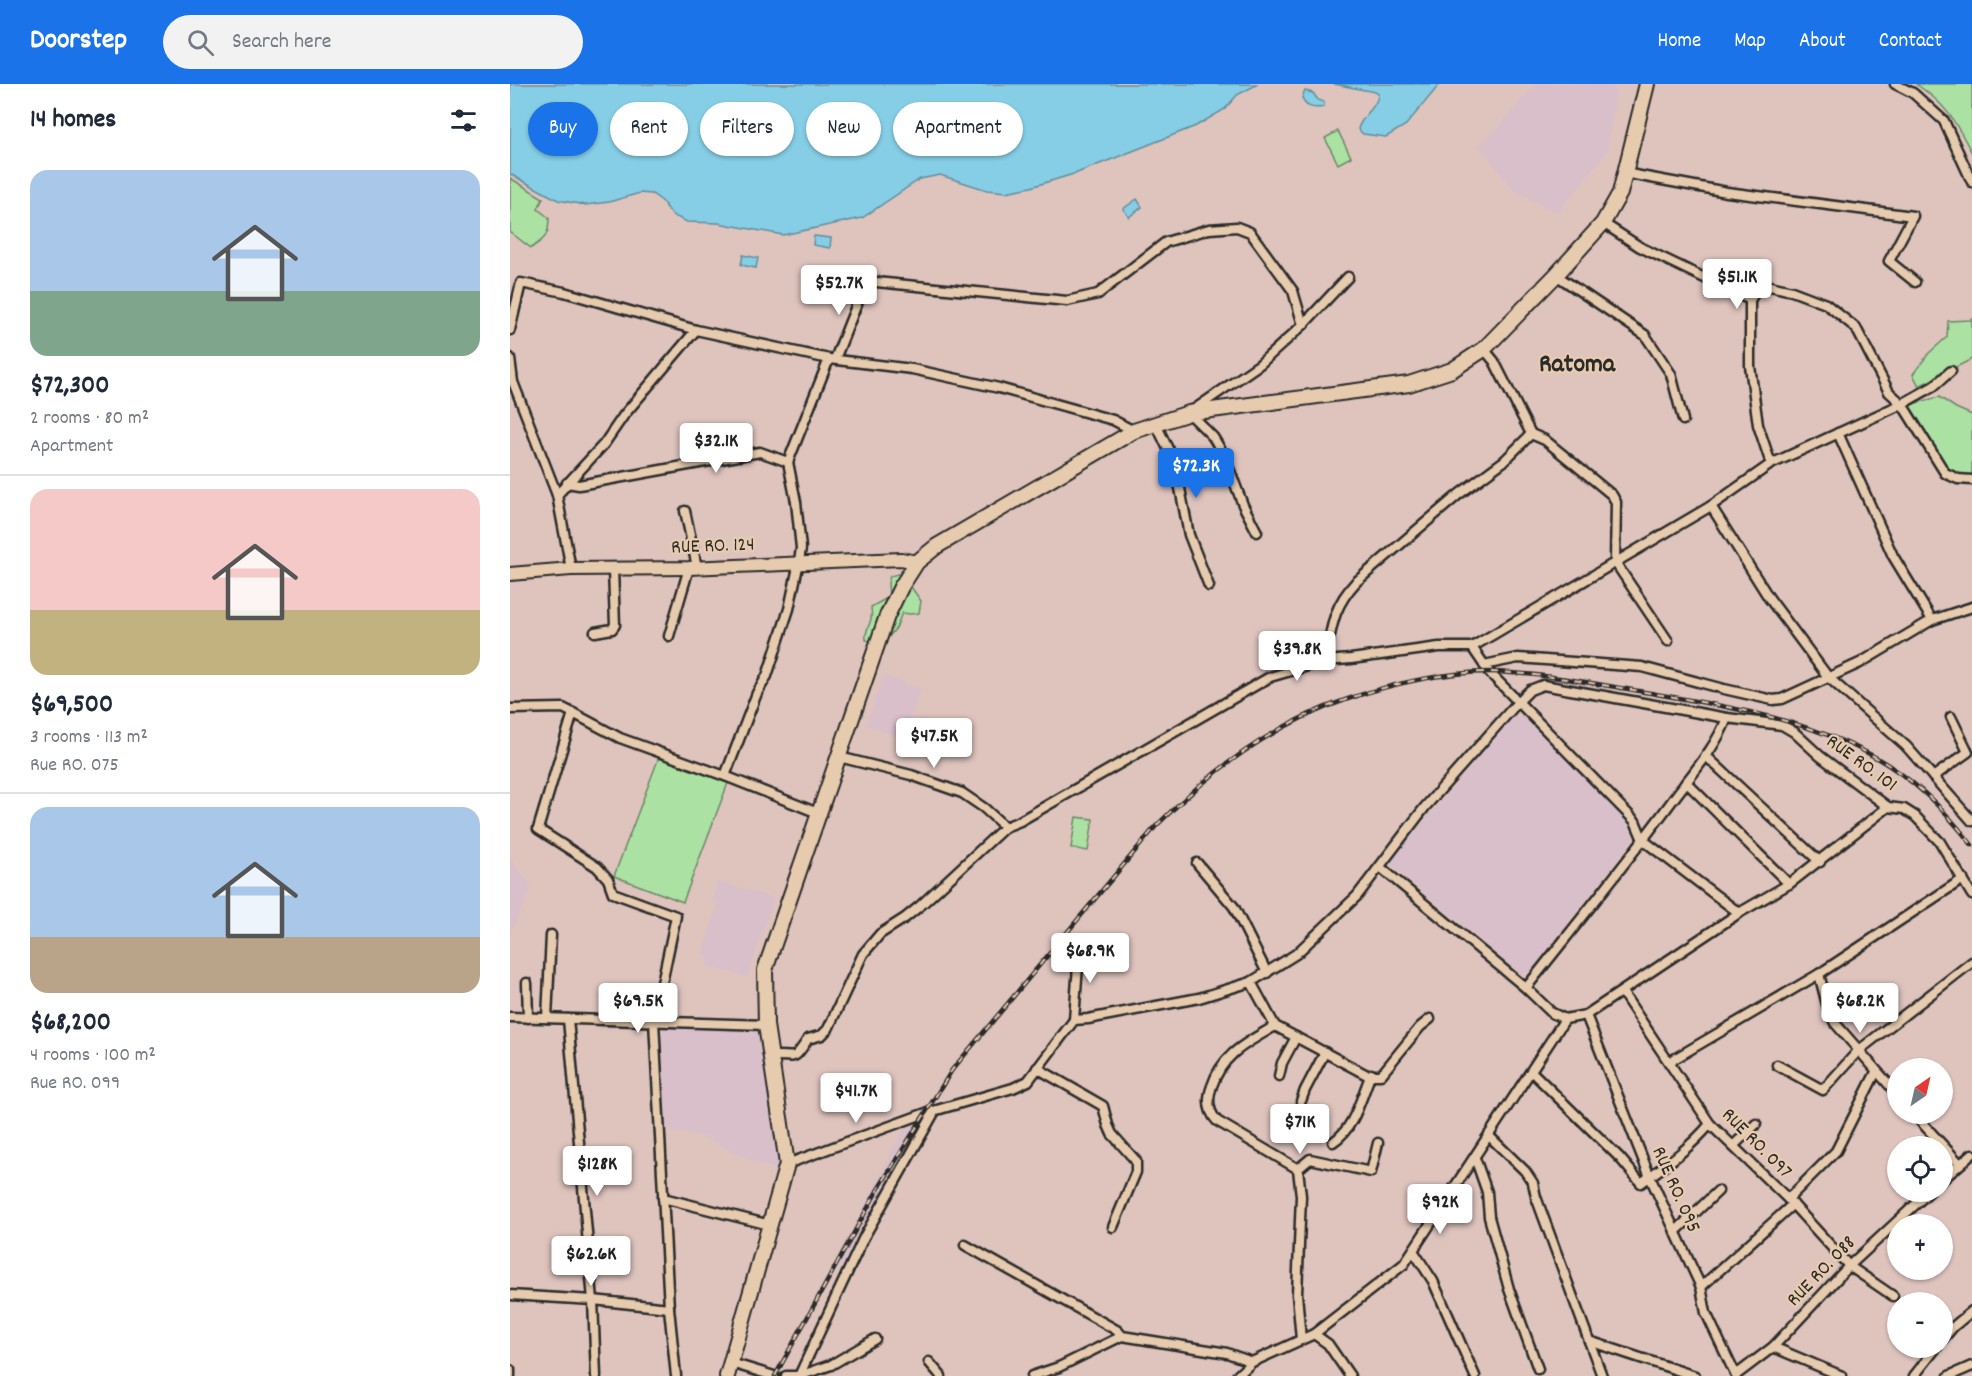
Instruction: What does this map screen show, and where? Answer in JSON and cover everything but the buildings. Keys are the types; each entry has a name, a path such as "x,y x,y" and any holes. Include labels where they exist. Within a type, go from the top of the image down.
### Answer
{"main road":[{"path":"729,1370 787,1164 766,1025 765,970 886,616 917,562 937,546 1134,431 1189,413 1409,384 1452,370 1484,349 1603,223 1620,193 1647,84"}],"street":[{"path":"1895,84 1913,93 1944,121 1972,182"},
{"path":"1624,173 1727,192 1913,216 1889,261 1915,282"},
{"path":"1603,223 1640,247 1750,300"},
{"path":"725,776 757,693 767,676 789,609 799,562 801,548 796,502 788,462 866,281 1067,301 1098,294 1166,242 1209,229 1237,227 1250,232 1293,291 1302,325"},
{"path":"1556,275 1645,335 1671,374 1683,420"},
{"path":"1257,532 1243,505 1224,455 1213,437 1189,413 1260,364 1348,277"},
{"path":"510,330 521,283 564,292 696,330 832,359 912,369 999,388 1113,420 1134,431"},
{"path":"1772,464 1758,425 1750,366 1750,300 1756,291 1770,286 1792,291 1826,304 1856,328 1889,392 1902,404 1945,473 1958,479 1972,480"},
{"path":"557,495 604,444 624,415 696,330"},
{"path":"1484,349 1494,362 1531,434 1545,440 1612,495 1616,502 1615,562 1668,641"},
{"path":"510,358 513,382 557,495 572,569"},
{"path":"771,1056 794,1057 800,1054 808,1039 822,1035 828,1029 863,954 880,934 905,918 1005,826 1020,821 1270,677 1325,660 1351,659 1439,647 1472,647 1711,506 1772,464 1902,404 1935,386 1951,371"},
{"path":"1156,424 1170,453 1179,483 1189,535 1209,586"},
{"path":"1838,433 1893,556 1932,620"},
{"path":"1325,660 1335,613 1342,597 1356,582 1458,495 1504,461 1531,434"},
{"path":"567,483 579,485 760,452 788,462"},
{"path":"1711,506 1769,598 1828,677 1906,746 1972,822"},
{"path":"669,636 693,568 685,510"},
{"name":"RUE RO. 124","path":"510,574 572,569 693,568 799,562 901,559 917,562"},
{"path":"595,632 612,629 615,625 613,569"},
{"path":"1484,665 1518,658 1642,667 1773,700 1782,699 1860,663 1932,620 1972,607"},
{"path":"1472,647 1484,665 1518,702 1635,821 1642,840 1739,913"},
{"name":"RUE RO. 101","path":"1074,1020 1199,998 1251,982 1296,954 1357,896 1425,807 1518,702 1530,690 1544,685 1727,718 1782,725 1794,732 1820,756 1888,807 1904,808 1915,816 1940,842 1972,895"},
{"path":"510,709 562,708 620,738 818,813"},
{"path":"573,713 538,829 597,867 608,879 613,893 676,916 654,1022 669,1308 676,1376"},
{"path":"1933,777 1968,753 1950,717"},
{"path":"1526,988 1706,756 1723,729 1727,718"},
{"path":"1706,756 1820,862"},
{"path":"839,757 911,775 962,793 1005,826"},
{"path":"1686,782 1789,884"},
{"path":"1380,867 1552,1012 1565,1019 1586,1015 1739,913 1789,884 1888,807"},
{"path":"1197,863 1234,907 1267,973"},
{"path":"1669,1062 1819,974 1963,879"},
{"path":"547,1018 551,935"},
{"path":"787,1164 934,1111 1013,1088 1028,1080 1074,1020 1078,964 1082,952 1093,941"},
{"path":"1778,1065 1823,1090 1858,1051 1972,962"},
{"path":"1819,974 1834,1023 1887,1084"},
{"path":"527,982 528,1018"},
{"path":"1251,982 1275,1026 1367,1075 1381,1075 1430,1018"},
{"name":"RUE RO. 097","path":"1622,992 1710,1124 1790,1202 1849,1266 1887,1292"},
{"name":"RUE RO. 095","path":"1586,1015 1650,1177 1701,1287 1706,1313 1736,1375"},
{"path":"510,1017 766,1025"},
{"path":"568,1019 593,1300 596,1376"},
{"path":"1237,1376 1252,1362 1314,1334 1404,1264 1565,1019"},
{"path":"1275,1026 1237,1049 1217,1070 1209,1095 1211,1113 1217,1121 1298,1169"},
{"path":"1279,1076 1282,1063 1296,1037"},
{"path":"1301,1101 1325,1052"},
{"path":"1037,1068 1103,1106 1112,1134 1136,1161 1136,1172 1113,1227"},
{"path":"1532,1072 1620,1158 1641,1183 1696,1141 1710,1124"},
{"path":"1701,1287 1790,1202 1836,1151 1876,1072"},
{"path":"1333,1142 1341,1137 1360,1106 1371,1074"},
{"path":"799,1376 864,1237 934,1111"},
{"path":"1733,1146 1756,1124"},
{"path":"1923,1124 1960,1164"},
{"path":"1489,1136 1525,1171 1533,1183 1536,1197 1602,1376"},
{"path":"1298,1169 1310,1159 1371,1172 1378,1143"},
{"path":"1953,1170 1972,1154"},
{"path":"1475,1158 1487,1192 1489,1217 1509,1289 1538,1369"},
{"path":"1298,1169 1302,1196 1297,1294 1301,1340"},
{"path":"1676,1232 1718,1191"},
{"path":"663,1198 770,1225"},
{"name":"RUE RO. 088","path":"1736,1375 1773,1347 1849,1266 1918,1202"},
{"path":"966,1245 1118,1331 1122,1336"},
{"path":"1414,1252 1433,1281 1475,1376"},
{"path":"510,1295 669,1308"},
{"path":"1953,1327 1972,1311"},
{"path":"1314,1334 1328,1344 1350,1376"},
{"path":"1032,1376 1059,1367 1122,1336 1227,1353 1252,1362"},
{"path":"786,1376 799,1376 831,1365 875,1340"},
{"path":"1588,1341 1695,1376"},
{"path":"1773,1347 1842,1376"},
{"path":"1914,1376 1928,1358"},
{"path":"929,1362 941,1376"},
{"path":"1949,1376 1972,1366"},
{"path":"510,1370 510,1376"},
{"path":"729,1370 774,1376"}],"shaded area":[{"path":"1536,84 1613,84 1616,96 1607,152 1558,213 1514,190 1479,147"},
{"path":"884,675 921,689 902,739 866,725"},
{"path":"1513,717 1528,717 1632,823 1633,840 1530,972 1520,974 1391,865 1392,858"},
{"path":"510,857 532,887 510,933"},
{"path":"717,881 774,898 748,977 706,966 709,956 702,954 718,904 712,901"},
{"path":"656,1025 736,1027 759,1030 767,1048 781,1171 753,1162 703,1136 663,1130"},
{"path":"937,1114 853,1273 833,1266 905,1126"}],"green space":[{"path":"1916,84 1972,84 1972,153 1949,114 1936,99"},
{"path":"1338,131 1351,157 1338,164 1325,138"},
{"path":"510,178 543,198 538,209 549,218 545,236 531,248 510,232"},
{"path":"1972,319 1972,359 1919,386 1913,374 1929,353 1947,337 1948,321"},
{"path":"1939,397 1972,415 1972,476 1949,473 1905,406"},
{"path":"905,572 912,578 911,587 921,601 919,613 902,613 896,628 883,644 866,640 872,613 871,607 889,597 890,576"},
{"path":"659,757 728,783 683,902 614,876"},
{"path":"1076,817 1093,819 1088,851 1071,848"}],"water":[{"path":"510,84 1258,84 1237,95 1225,109 1196,126 1077,173 1006,192 987,190 940,175 920,179 862,218 783,235 718,223 687,222 672,215 662,201 652,194 640,193 609,202 585,205 558,200 510,174"},
{"path":"1334,84 1440,84 1406,125 1386,137 1363,134 1358,129 1375,103 1378,94"},
{"path":"1305,91 1313,93 1318,100 1324,102 1324,107 1307,106 1302,97"},
{"path":"1137,199 1142,207 1129,217 1123,209"},
{"path":"814,236 831,238 830,248 813,245"},
{"path":"743,255 758,258 756,268 741,265"}],"railway":[{"path":"775,1376 877,1191 952,1070 1156,826 1199,786 1244,751 1320,709 1400,684 1455,674 1490,672 1565,679 1730,707 1790,722 1847,743 1875,757 1916,785 1972,845"}],"district":[{"name":"Ratoma","path":"1577,365"}]}
